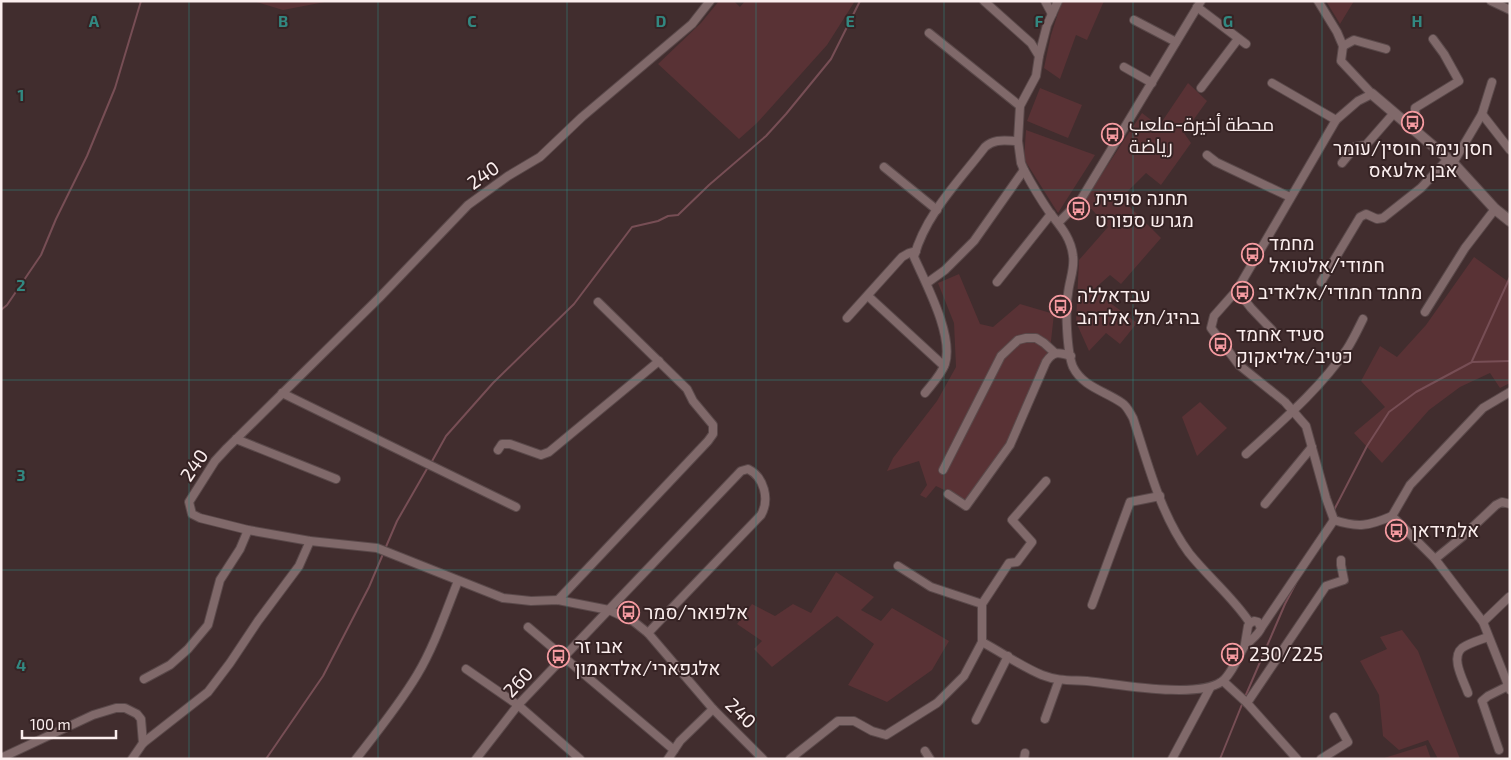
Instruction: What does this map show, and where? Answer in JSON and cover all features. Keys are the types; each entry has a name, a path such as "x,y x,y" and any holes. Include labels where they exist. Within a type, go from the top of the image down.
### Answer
{"street":[{"name":"240","path":"710,1 692,24 582,117 540,157 508,176 468,205 379,298 215,461 189,502 189,506 192,514 200,518 248,530 310,541 378,548 503,598 531,601 558,600 609,610 633,621 648,633 713,709 762,759"},
{"path":"984,1 1031,43 1039,56"},
{"path":"1045,1 1052,14"},
{"path":"1058,1 1047,25 1036,76 1020,106 1018,142 1024,170 1051,214 1059,222 1070,243 1073,270 1068,288 1066,312 1073,366 1082,379 1094,389 1123,403 1129,410 1176,534 1190,554 1255,628"},
{"path":"1318,1 1337,32 1343,46 1341,61 1372,94 1451,161 1495,209 1510,221"},
{"path":"1491,1 1510,10"},
{"path":"1059,222 1080,201 1199,4 1246,44"},
{"path":"1134,20 1176,42"},
{"path":"929,33 1020,106"},
{"path":"1201,88 1238,39"},
{"path":"1416,132 1415,108 1459,81 1433,39"},
{"path":"1343,46 1354,40 1386,49"},
{"path":"1124,67 1152,83"},
{"path":"1321,282 1354,227 1364,214 1377,219 1383,218 1451,161 1482,114 1492,82"},
{"path":"1272,83 1336,120"},
{"path":"1334,520 1306,426 1285,402 1239,365 1211,328 1214,316 1237,290 1336,120 1358,102 1372,94"},
{"path":"1342,162 1355,147 1366,146 1394,113"},
{"path":"1482,114 1510,150"},
{"path":"925,393 944,366 947,354 946,339 927,283 914,257 918,242 937,210 985,147 991,142 1002,140 1018,142"},
{"path":"1207,155 1216,162 1290,197"},
{"path":"884,167 937,210"},
{"path":"927,283 945,270 974,241 1024,170"},
{"path":"1425,312 1465,248 1495,209"},
{"path":"997,282 1051,214"},
{"path":"847,318 902,257 916,251"},
{"path":"1237,290 1272,330"},
{"path":"868,296 944,366"},
{"path":"558,600 713,434 713,425 692,401 687,389 598,302"},
{"path":"1246,454 1293,411 1341,358 1349,347 1363,319"},
{"path":"943,470 1001,356 1018,340 1026,338 1036,338 1055,353"},
{"path":"948,494 966,506 1010,445 1050,356 1060,352 1071,356"},
{"path":"498,450 502,444 510,444 541,455 549,452 659,361"},
{"path":"1334,520 1352,526 1373,525 1392,516 1410,484 1483,408 1510,392"},
{"path":"282,393 516,507"},
{"path":"236,439 336,479"},
{"path":"1265,504 1312,447"},
{"name":"260","path":"476,759 518,705 564,656 741,472 748,469 752,471 766,494 766,503 761,515 648,633"},
{"path":"790,759 838,721 854,721 872,732 886,735 937,703 964,676 982,642 982,604 1010,563 1017,562 1032,542 1012,520 1046,481"},
{"path":"1092,605 1130,502 1160,496"},
{"path":"1435,559 1496,505 1502,502 1510,504"},
{"path":"1392,516 1435,559 1483,622 1509,688 1488,696 1482,701 1499,750"},
{"path":"982,642 1040,674 1060,680 1085,681 1153,690 1210,688 1224,681 1255,628 1269,616 1334,520"},
{"path":"144,679 170,665 188,649 208,625 220,580 240,549 248,530"},
{"path":"132,759 143,742 208,692 299,566 310,541"},
{"path":"1247,703 1326,586 1344,580 1341,560"},
{"path":"898,566 931,587 982,604"},
{"path":"356,759 418,674 443,620 458,581"},
{"path":"1483,622 1509,598"},
{"path":"528,627 674,750"},
{"path":"1468,693 1457,662 1458,652 1463,647 1488,637"},
{"path":"976,720 1008,656"},
{"path":"466,669 518,705 580,759"},
{"path":"1045,719 1060,680"},
{"path":"1224,681 1247,703 1297,759"},
{"path":"1172,759 1210,688"},
{"path":"1,758 93,715 116,708 125,708 137,714 141,719 143,742"},
{"path":"668,759 680,741 713,709"},
{"path":"1321,759 1348,742 1334,717"},
{"path":"924,751 930,759"}],"shaded area":[{"path":"253,1 330,1 283,10"},
{"path":"719,1 734,1 740,7 745,1 855,1 827,45 757,123 739,139 658,64 701,23"},
{"path":"1062,1 1104,1 1087,40 1076,35 1060,79 1044,68 1051,35"},
{"path":"1326,1 1354,1 1340,24"},
{"path":"1188,83 1207,101 1184,133 1191,143 1161,185 1146,173 1121,198 1161,238 1121,284 1110,275 1093,290 1137,323 1120,344 1106,333 1089,351 1076,322 1079,260 1108,227 1084,201 1142,113 1159,126"},
{"path":"1040,88 1082,105 1068,138 1027,121"},
{"path":"1026,130 1095,155 1058,213 1024,159"},
{"path":"1474,257 1510,283 1510,383 1500,388 1490,373 1460,387 1429,410 1382,463 1354,433 1385,407 1361,381 1380,346 1397,357 1426,325"},
{"path":"959,274 980,324 993,327 1020,304 1054,314 1050,350 1007,450 967,501 936,486 926,498 920,495 927,485 919,461 887,471 893,458 937,401 956,367 954,323 938,283"},
{"path":"1200,402 1227,428 1197,456 1182,417"},
{"path":"836,572 874,597 861,610 881,621 892,608 949,641 932,670 887,702 848,685 874,644 837,616 772,667 754,649 762,641 737,624 752,604 775,616 793,604 811,613"},
{"path":"1402,630 1418,651 1460,759 1438,759 1428,740 1399,750 1383,736 1379,695 1360,661 1387,649 1380,637"},
{"path":"1426,745 1431,759 1381,759"}],"waterway":[{"path":"1,310 7,305 41,255 56,219 87,156 115,88 141,1"},
{"path":"431,463 446,436 493,383 574,304 632,227 658,221 668,216 678,215 709,185 766,136 831,59 860,1"},
{"path":"1472,361 1510,277"},
{"path":"1333,512 1367,446 1389,412 1416,392 1472,362 1510,361"},
{"path":"385,549 397,521 428,467"},
{"path":"266,759 323,676 369,587 383,554"},
{"path":"1245,697 1296,583"},
{"path":"1220,759 1243,702"}],"place":[{"name":"חסן נימר חוסין/עומר אבן אלעאס","path":"1413,122"},
{"name":"محطة أخيرة-ملعب رياضة","path":"1113,135"},
{"name":"תחנה סופית מגרש ספורט","path":"1079,209"},
{"name":"מחמד חמודי/אלטואל","path":"1253,254"},
{"name":"מחמד חמודי/אלאדיב","path":"1242,292"},
{"name":"עבדאללה בהיג/תל אלדהב","path":"1061,306"},
{"name":"סעיד אחמד כטיב/אליאקוק","path":"1220,345"},
{"name":"אלמידאן","path":"1396,530"},
{"name":"אלפואר/סמר","path":"628,612"},
{"name":"230/225","path":"1233,654"},
{"name":"אבו זר אלגפארי/אלדאמון","path":"559,657"}]}
